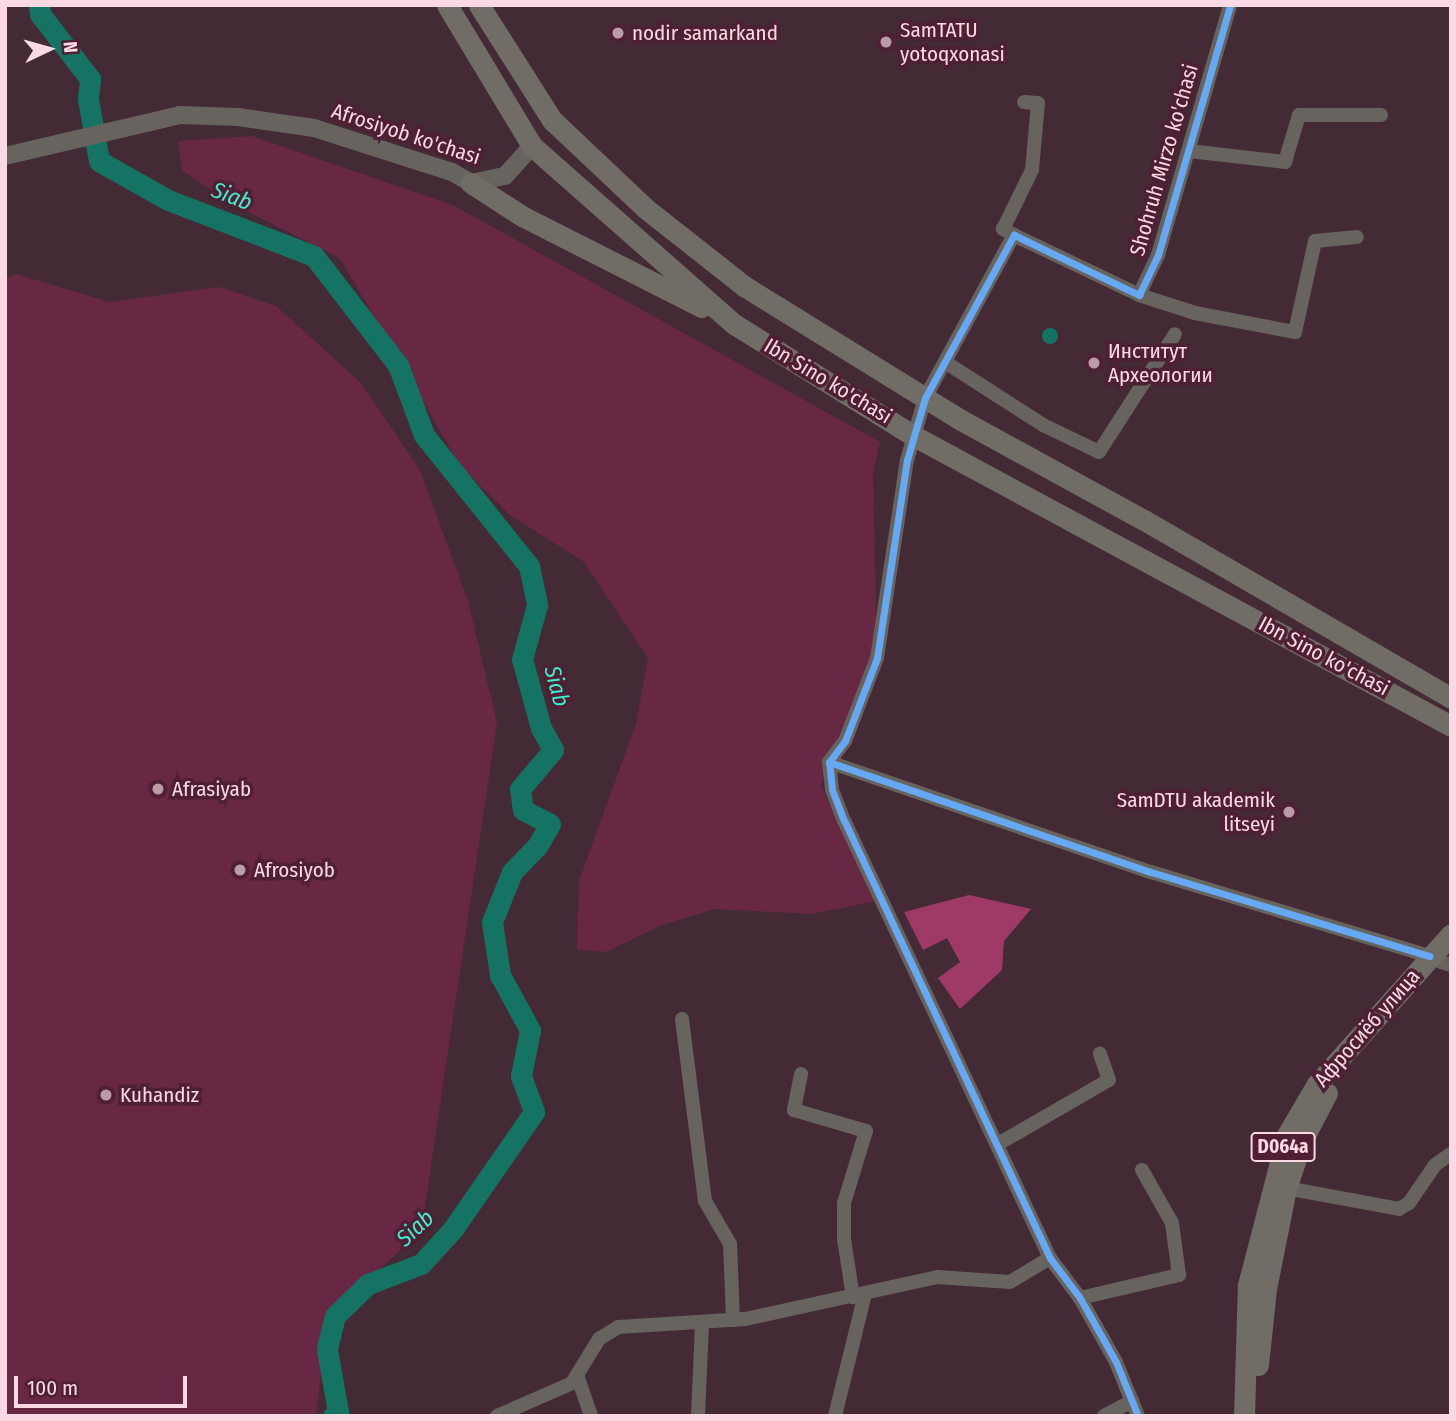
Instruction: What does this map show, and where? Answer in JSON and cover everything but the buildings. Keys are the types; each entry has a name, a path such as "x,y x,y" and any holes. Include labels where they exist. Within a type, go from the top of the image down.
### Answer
{"main road":[{"name":"Ibn Sino ko'chasi","path":"447,5 532,146 734,324 914,436 1451,726"},
{"name":"Ibn Sino ko'chasi","path":"479,5 552,120 645,208 744,286 925,398 1451,698"},
{"path":"532,146 552,120"},
{"path":"471,183 522,216 734,324"},
{"name":"Афросиёб улица","path":"1256,1416 1265,1289 1286,1188 1302,1141 1327,1093 1443,959 1451,934"},
{"name":"Афросиёб улица","path":"1244,1416 1248,1285 1287,1135 1317,1084 1443,959"}],"street":[{"name":"Shohruh Mirzo ko'chasi","path":"1139,295 1158,255 1189,151 1191,126 1230,5"},
{"path":"1024,102 1038,103 1032,170 1003,229 1139,295 1195,313 1295,332 1315,241 1357,237"},
{"name":"Afrosiyob ko'chasi","path":"5,156 180,115 237,117 314,128 452,172 471,183 505,176 532,146"},
{"path":"1189,151 1284,162 1299,115 1381,115"},
{"path":"1014,235 925,398 914,436 877,658 845,741 829,762 832,789 844,821 1050,1258 1080,1298 1139,1416"},
{"path":"945,362 1043,425 1099,452 1175,334"},
{"path":"829,762 1151,872 1443,959"},
{"path":"682,1019 705,1201 730,1244 733,1320"},
{"path":"998,1144 1109,1080 1100,1054"},
{"path":"802,1074 794,1110 866,1131 844,1203 844,1239 859,1296 835,1416"},
{"path":"1286,1188 1399,1209 1409,1203 1435,1166 1451,1154"},
{"path":"1080,1298 1179,1275 1172,1223 1142,1170"},
{"path":"497,1416 578,1378 608,1331 631,1325 733,1320 859,1296 937,1277 1010,1282 1050,1258"},
{"path":"698,1416 702,1323"},
{"path":"578,1378 591,1416"},
{"path":"1104,1416 1132,1401"}],"shaded area":[{"path":"252,136 455,206 880,442 873,473 877,658 835,743 821,786 876,901 812,914 714,909 659,926 606,952 577,949 579,881 636,724 648,658 584,562 510,515 461,467 340,258 227,201 182,170 178,141"},
{"name":"Afrosiyob","path":"16,274 109,302 219,287 276,306 361,383 420,470 468,601 497,723 421,1232 328,1315 316,1416 5,1416 5,278"},
{"path":"1050,328 1056,330 1056,342 1050,344 1044,342 1042,336 1044,330"},
{"path":"969,895 1031,909 1004,941 1002,970 960,1009 938,978 960,962 947,938 923,950 904,912"}],"waterway":[{"name":"Siab","path":"39,5 40,14 90,79 88,99 99,161 168,200 314,256 398,365 424,435 529,566 537,605 522,659 541,728 553,750 520,789 523,810 550,824 538,845 512,872 492,922 500,975 530,1030 521,1076 534,1112 453,1229 421,1264 368,1284 335,1316 327,1349 338,1412 333,1416"}],"cycle path":[{"path":"1138,1416 1116,1362 1080,1298 1050,1258 844,821 832,789 829,762 845,741 877,658 907,460 925,398 1014,235 1139,295 1158,255 1230,5"},
{"path":"829,762 1151,872 1430,956"}],"place":[{"name":"nodir samarkand","path":"618,33"},
{"name":"SamTATU yotoqxonasi","path":"886,42"},
{"name":"Институт Археологии","path":"1094,363"},
{"name":"Afrasiyab","path":"158,789"},
{"name":"SamDTU akademik litseyi","path":"1289,812"},
{"name":"Afrosiyob","path":"240,870"},
{"name":"Kuhandiz","path":"106,1095"}]}
